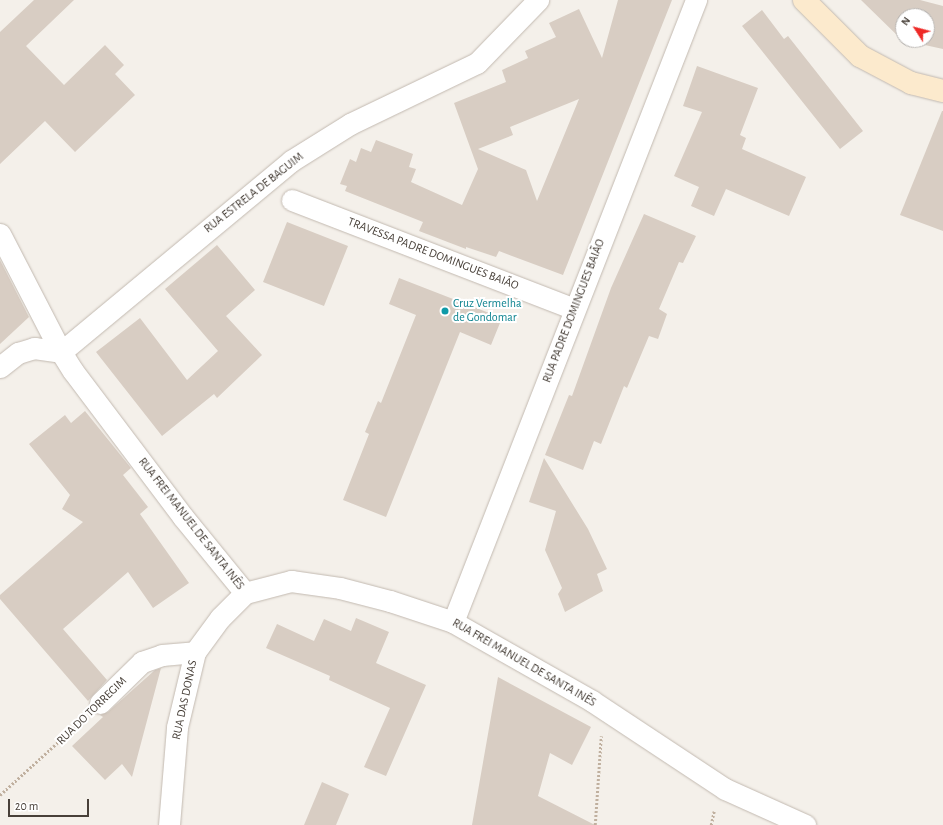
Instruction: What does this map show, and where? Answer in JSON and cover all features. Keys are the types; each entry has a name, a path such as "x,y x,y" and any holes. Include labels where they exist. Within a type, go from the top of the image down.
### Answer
{"main road":[{"path":"804,0 860,56 911,83 943,91"}],"street":[{"name":"RUA ESTRELA DE BAGUIM","path":"61,352 291,161 350,124 477,63 538,0"},
{"name":"RUA PADRE DOMINGUES BAIÃO","path":"454,622 574,309 696,0"},
{"name":"TRAVESSA PADRE DOMINGUES BAIÃO","path":"292,200 574,309"},
{"name":"RUA FREI MANUEL DE SANTA INÊS","path":"0,234 61,352 183,517 245,593 291,581 340,588 382,599 454,622 608,712 725,789 805,825"},
{"path":"0,367 18,353 34,348 61,352"},
{"name":"RUA DAS DONAS","path":"169,825 177,727 195,652 220,618 245,593"},
{"name":"RUA DO TORREGIM","path":"100,703 142,662 162,655 195,652"}],"path":[{"name":"RUA DO TORREGIM","path":"0,795 100,703"},
{"path":"595,825 599,743 608,712"}],"building":[{"path":"34,0 74,0 26,46 64,85 105,45 124,65 115,74 135,95 75,152 45,121 0,164 0,32"},
{"path":"618,0 672,0 563,275 499,251 496,257 466,247 466,249 419,231 423,222 345,191 347,186 340,184 350,159 356,162 361,148 371,152 376,140 413,154 409,167 416,169 411,182 462,205 478,169 454,103 506,82 502,70 528,58 525,51 556,37 549,23 579,9 602,58","holes":["579,99 537,201 526,170 478,149 513,135 510,127"]},
{"path":"861,0 920,0 943,6 943,49 935,47 935,8 895,8 895,33"},
{"path":"762,10 784,39 788,36 863,131 840,149 742,26"},
{"path":"697,66 758,88 740,135 746,138 742,149 806,177 789,216 726,189 714,216 691,206 699,187 674,176 702,112 683,106"},
{"path":"943,111 943,231 900,215"},
{"path":"644,214 696,236 683,263 679,262 659,309 667,314 658,339 649,336 627,388 624,386 601,444 594,441 583,470 545,455 569,395 572,396 611,288"},
{"path":"287,222 348,246 324,306 263,282"},
{"path":"217,245 255,290 226,316 262,355 217,398 214,394 162,436 96,352 140,318 187,380 218,351 165,289"},
{"path":"0,260 29,317 0,344"},
{"path":"399,278 502,318 491,345 460,332 386,517 343,500 369,434 365,432 378,401 381,403 416,315 389,304"},
{"path":"85,411 131,468 123,475 148,507 140,514 189,583 153,608 128,572 63,629 107,680 88,701 0,599 0,595 83,522 62,509 70,495 29,444 65,415 71,423"},
{"path":"544,458 588,529 607,569 597,574 603,591 565,612 558,594 562,588 545,550 556,511 529,502"},
{"path":"356,618 389,632 376,663 426,685 386,776 364,767 390,708 329,680 330,676 266,648 277,624 314,641 324,619 351,631"},
{"path":"161,668 132,777 122,764 105,780 72,746 103,717 100,715 108,712 155,670"},
{"path":"498,677 591,727 572,765 550,753 538,796 595,825 472,825"},
{"path":"322,782 349,794 336,825 304,825"}],"place":[{"name":"Cruz Vermelha de Gondomar","path":"445,311"}]}
